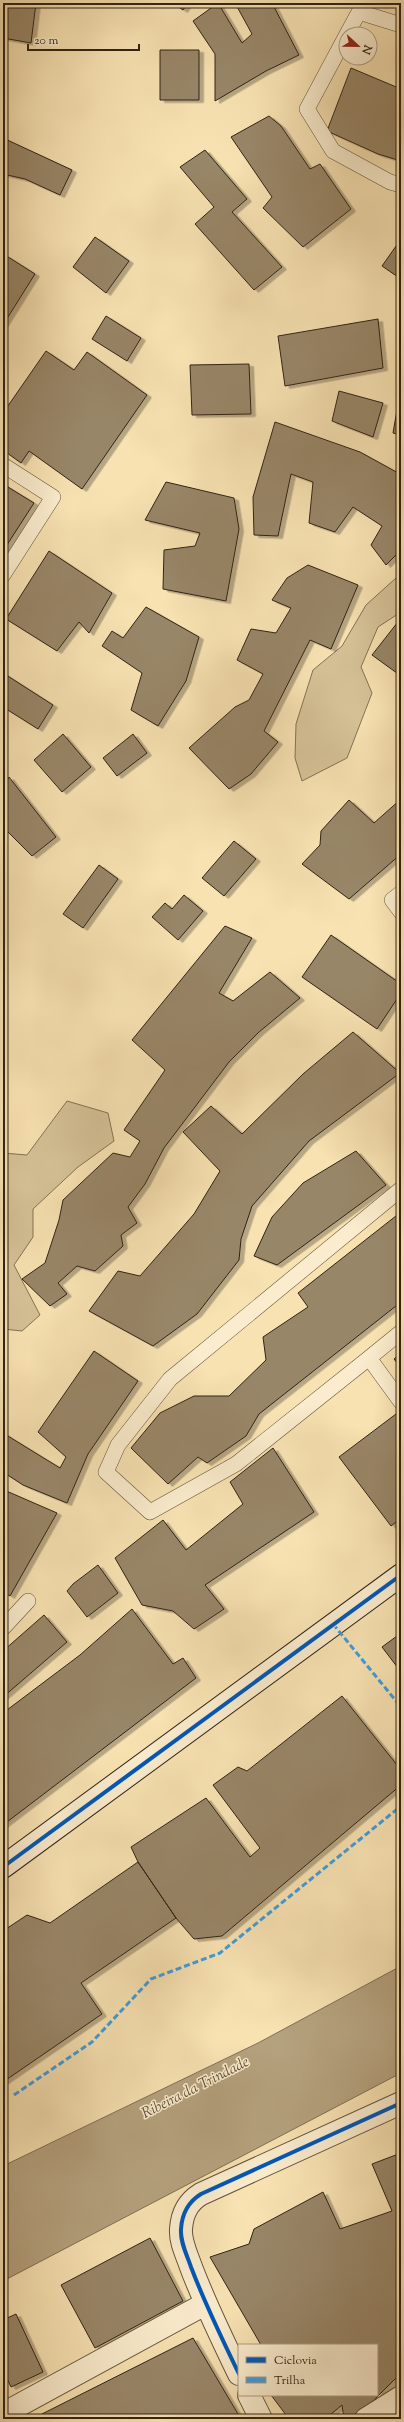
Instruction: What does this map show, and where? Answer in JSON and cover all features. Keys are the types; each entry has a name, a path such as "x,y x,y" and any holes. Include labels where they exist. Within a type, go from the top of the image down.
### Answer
{"street":[{"path":"3,1867 401,1575"},
{"path":"238,2372 205,2304 183,2246 181,2230 183,2214 190,2201 201,2194 401,2102"},
{"path":"3,2414 205,2304"},
{"path":"250,2396 261,2419"},
{"path":"366,2419 401,2397"}],"lane":[{"path":"349,26 354,7 401,25"},
{"path":"338,50 307,109 333,152 390,182 401,185"},
{"path":"3,466 53,497 3,575"},
{"path":"401,893 392,900 401,912"},
{"path":"401,1189 170,1379 118,1445 106,1472 150,1512 236,1464 401,1332"},
{"path":"369,1358 401,1402"},
{"path":"3,1628 28,1601"}],"shaded area":[{"path":"396,578 401,587 401,612 378,627 361,667 372,693 347,758 302,781 295,758 296,724 313,670 342,646 366,605"},
{"path":"67,1101 108,1113 114,1141 78,1167 33,1209 33,1237 14,1265 40,1315 22,1331 3,1329 3,1153 27,1155"}],"water":[{"name":"Ribeira da Trindade","path":"401,1966 401,2073 3,2281 3,2166 258,2043"}],"building":[{"path":"3,3 36,3 31,43 3,38"},
{"path":"173,3 188,3 183,10"},
{"path":"218,3 242,43 252,34 235,3 272,3 299,55 266,71 215,101 215,54 193,21"},
{"path":"160,50 199,50 199,100 160,100"},
{"path":"351,68 401,89 401,161 378,154 327,131"},
{"path":"269,116 281,126 310,169 320,164 351,209 303,247 263,208 272,197 231,137"},
{"path":"3,138 72,170 60,195 25,179 3,174"},
{"path":"205,150 247,199 232,212 282,267 254,290 195,224 214,207 180,167"},
{"path":"95,237 129,261 106,293 73,267"},
{"path":"401,239 401,279 382,266"},
{"path":"5,255 35,274 3,325 3,258"},
{"path":"106,316 141,338 127,361 92,339"},
{"path":"378,319 383,368 285,386 278,336"},
{"path":"46,351 74,370 87,352 147,395 82,489 29,451 21,463 3,450 3,413"},
{"path":"249,364 251,414 192,415 190,365"},
{"path":"401,387 401,435 393,433"},
{"path":"339,391 383,403 373,437 332,421"},
{"path":"275,422 360,452 400,474 401,471 401,550 386,565 371,545 382,526 353,507 335,532 309,523 313,482 291,474 278,536 254,535 253,497"},
{"path":"166,482 234,498 239,529 226,601 163,589 164,550 195,546 200,533 145,520"},
{"path":"3,484 34,503 3,551"},
{"path":"49,551 112,593 89,633 79,622 57,651 6,619"},
{"path":"308,565 358,585 331,649 310,640 264,731 278,742 251,774 229,789 189,748 235,707 249,700 263,674 237,660 251,629 276,633 291,608 272,600 287,578"},
{"path":"146,607 199,637 186,681 158,726 131,710 142,673 102,646 112,631 123,638"},
{"path":"401,618 401,676 372,655"},
{"path":"3,673 53,705 38,729 3,707"},
{"path":"63,734 91,767 62,792 34,760"},
{"path":"133,734 147,753 117,776 103,758"},
{"path":"9,777 56,837 32,856 3,827 3,787"},
{"path":"401,799 401,854 349,899 302,864 320,845 321,831 349,800 374,823"},
{"path":"234,841 256,859 224,896 202,878"},
{"path":"99,865 118,879 83,928 63,914"},
{"path":"184,895 203,911 178,940 152,917 165,903 172,909"},
{"path":"225,926 252,938 219,993 233,1001 270,972 300,998 259,1032 229,1062 164,1148 145,1184 128,1207 137,1223 121,1235 123,1246 95,1271 77,1266 58,1283 67,1294 50,1306 22,1279 45,1263 59,1220 63,1200 113,1153 130,1157 140,1141 124,1130 165,1070 132,1040"},
{"path":"331,935 401,984 401,993 377,1029 302,977"},
{"path":"353,1032 400,1073 309,1141 252,1206 241,1239 239,1260 197,1314 153,1346 89,1311 118,1271 140,1276 194,1214 220,1171 183,1132 211,1106 242,1134 303,1074"},
{"path":"356,1151 386,1185 277,1265 254,1256 272,1217 303,1183"},
{"path":"401,1212 401,1302 259,1414 246,1436 207,1463 198,1457 168,1484 131,1448 160,1413 194,1396 229,1396 266,1360 263,1337 308,1307 298,1293"},
{"path":"94,1351 138,1381 88,1454 67,1503 23,1485 3,1472 3,1433 60,1468 66,1457 38,1432"},
{"path":"401,1353 401,1368 394,1359"},
{"path":"396,1414 401,1421 401,1518 391,1526 339,1457"},
{"path":"273,1448 314,1512 205,1585 224,1609 194,1629 173,1611 142,1605 115,1558 163,1520 186,1550 243,1504 230,1482"},
{"path":"4,1490 57,1513 10,1596 3,1591"},
{"path":"98,1565 118,1593 87,1617 67,1591 73,1584"},
{"path":"132,1609 173,1664 183,1658 196,1678 3,1825 3,1713 80,1655"},
{"path":"44,1615 67,1642 3,1697 3,1651"},
{"path":"401,1633 401,1672 382,1647"},
{"path":"342,1696 401,1770 401,1785 222,1936 194,1939 176,1918 138,1862 131,1847 206,1798 250,1857 260,1848 213,1785 238,1767 247,1771"},
{"path":"138,1862 176,1918 81,1983 102,2014 3,2082 3,1931 27,1915 50,1923"},
{"path":"401,2153 401,2373 378,2396 378,2344 260,2344 210,2257 249,2244 254,2229 323,2192 340,2229 392,2211 372,2164"},
{"path":"150,2238 183,2301 95,2348 61,2285"},
{"path":"16,2314 43,2372 11,2387 3,2370 3,2320"},
{"path":"193,2338 241,2419 32,2419"},
{"path":"272,2396 378,2396 350,2419 344,2419 342,2405 325,2419 289,2419"}],"marked path":[{"path":"333,1624 401,1707"},
{"path":"14,2095 92,2042 151,1979 220,1953 401,1806"}],"cycle path":[{"path":"3,1867 401,1575"},
{"path":"238,2372 196,2281 184,2248 181,2229 186,2208 196,2197 201,2194 401,2103"}]}
